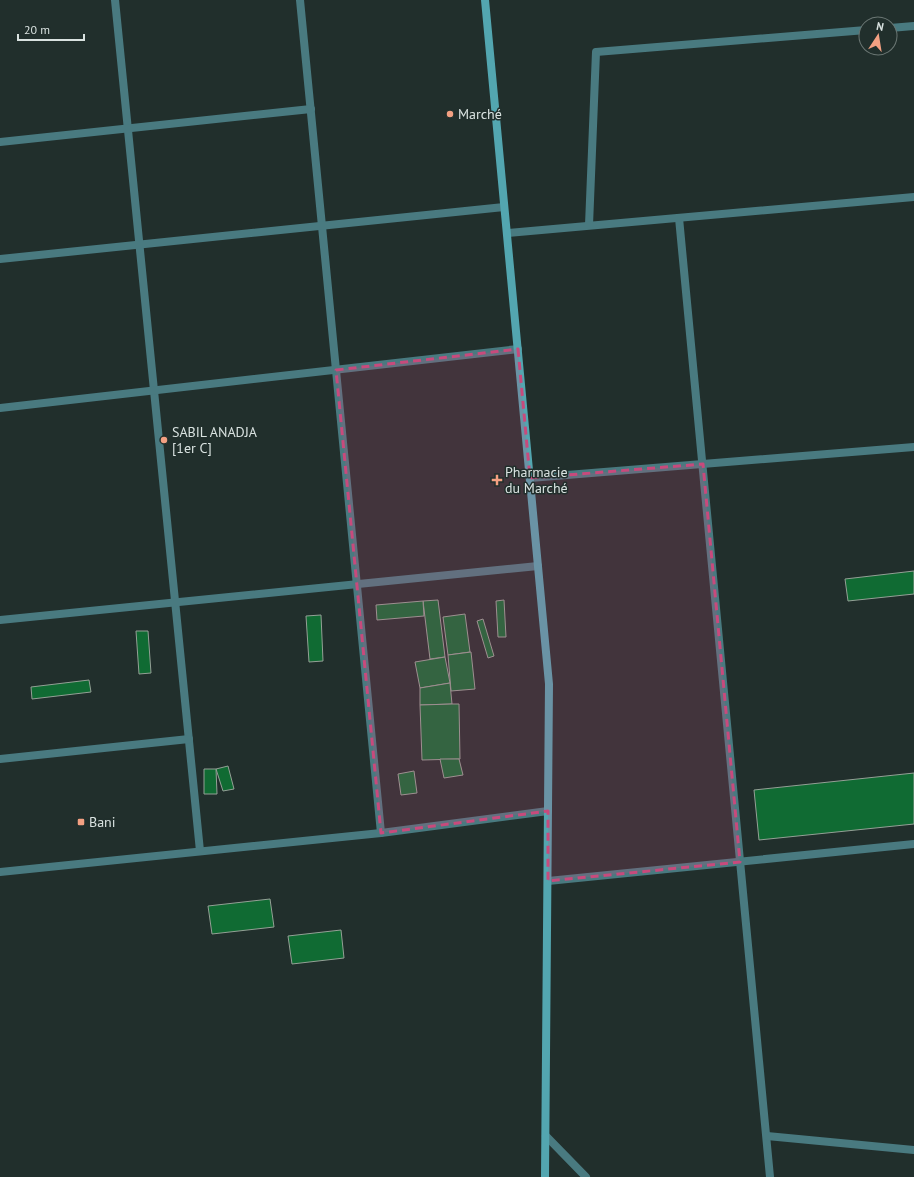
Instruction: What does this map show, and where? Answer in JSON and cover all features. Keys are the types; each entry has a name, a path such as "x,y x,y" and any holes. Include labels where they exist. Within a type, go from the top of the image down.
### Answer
{"main road":[{"path":"485,0 549,684 545,1177"}],"street":[{"path":"115,0 200,851"},
{"path":"300,0 380,833"},
{"path":"898,27 914,26"},
{"path":"589,225 596,52 858,31"},
{"path":"0,142 311,109"},
{"path":"507,233 914,198"},
{"path":"0,259 504,207"},
{"path":"679,218 770,1177"},
{"path":"0,408 518,349"},
{"path":"530,478 914,447"},
{"path":"0,620 538,566"},
{"path":"0,759 188,739"},
{"path":"0,872 380,833 548,811"},
{"path":"548,881 914,844"},
{"path":"546,1136 586,1177"},
{"path":"767,1136 914,1150"}],"highlighted area":[{"path":"518,349 530,478 703,464 740,862 548,881 548,811 381,833 336,370"}],"building":[{"path":"914,571 914,594 848,601 845,579"},
{"path":"438,600 445,657 430,659 423,601"},
{"path":"504,600 506,637 498,637 496,601"},
{"path":"423,601 424,616 377,620 376,605"},
{"path":"465,614 470,652 448,655 443,617"},
{"path":"321,615 323,661 309,662 306,616"},
{"path":"483,619 494,656 488,658 477,621"},
{"path":"136,631 148,631 151,673 139,674"},
{"path":"471,652 475,689 451,691 448,655"},
{"path":"445,657 450,683 420,688 415,662"},
{"path":"89,680 91,692 32,699 31,687"},
{"path":"450,683 452,704 420,705 420,688"},
{"path":"459,704 460,759 422,760 420,705"},
{"path":"440,759 459,759 463,775 444,778"},
{"path":"228,766 234,789 223,791 216,769"},
{"path":"204,769 216,769 217,794 204,794"},
{"path":"414,771 417,793 401,795 398,774"},
{"path":"914,773 914,824 759,840 754,790"},
{"path":"270,899 274,927 212,934 208,906"},
{"path":"341,930 344,958 292,964 288,936"}],"place":[{"name":"Marché","path":"450,114"},
{"name":"SABIL ANADJA [1er C]","path":"164,440"},
{"name":"Pharmacie du Marché","path":"497,480"},
{"name":"Bani","path":"81,822"}]}
